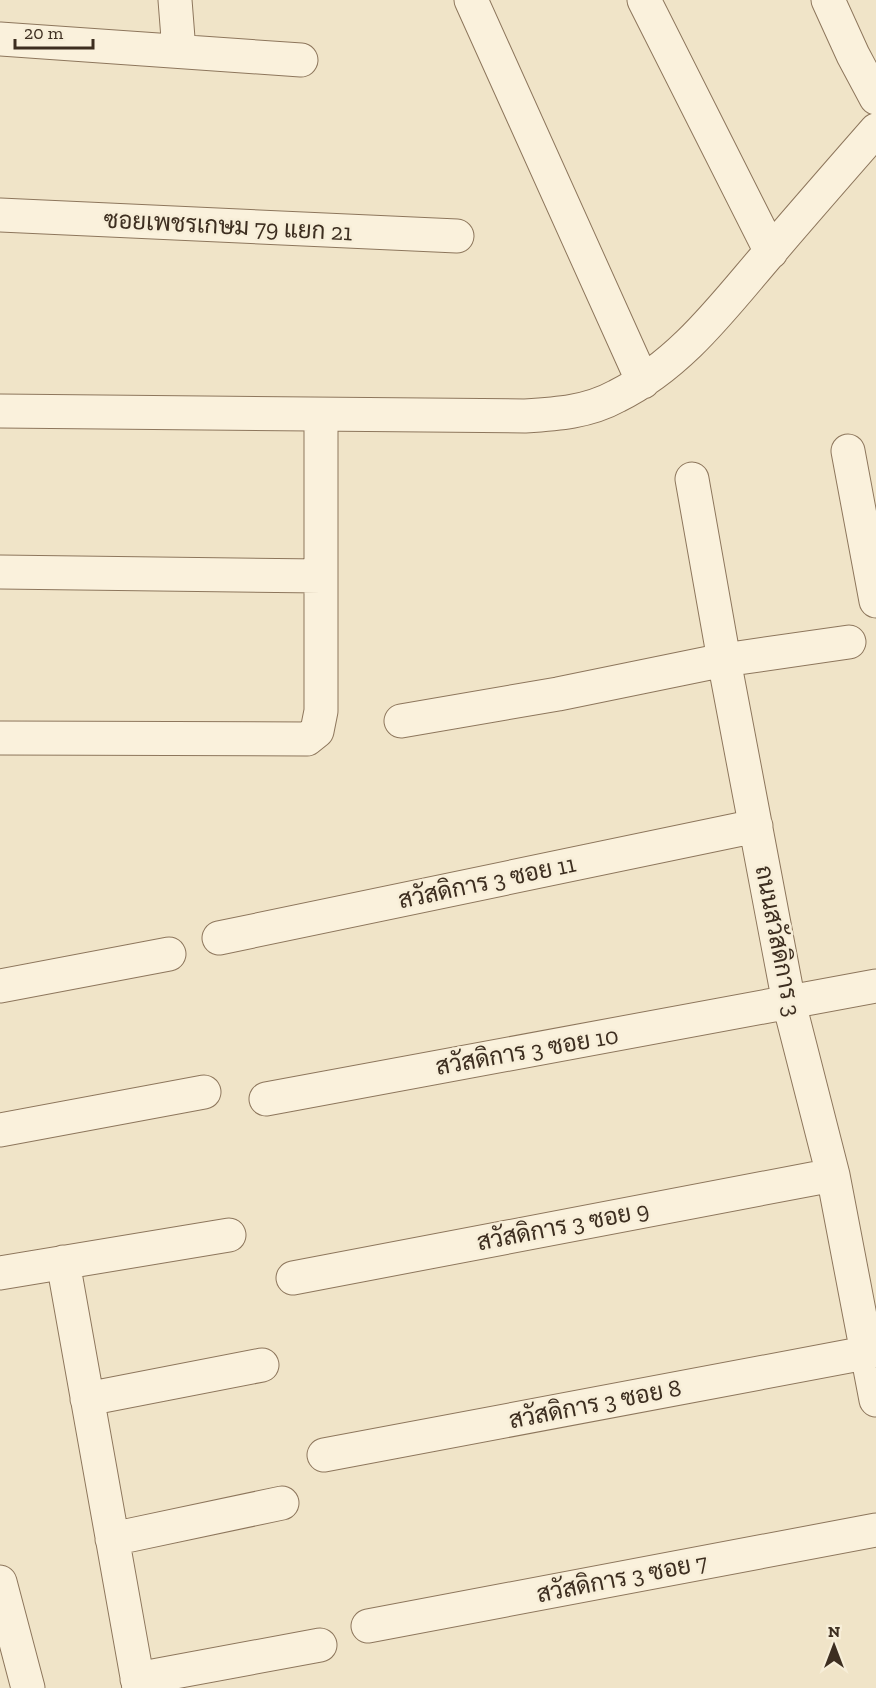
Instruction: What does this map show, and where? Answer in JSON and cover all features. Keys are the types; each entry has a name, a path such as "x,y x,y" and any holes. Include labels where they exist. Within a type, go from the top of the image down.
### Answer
{"street":[{"path":"175,0 179,51"},
{"path":"471,0 643,382"},
{"path":"644,0 771,252"},
{"path":"828,0 876,98"},
{"path":"0,39 301,60"},
{"path":"0,411 321,415 559,414 589,408 617,397 643,382 682,350 728,302 876,130"},
{"name":"ซอยเพชรเกษม 79 แยก 21","path":"0,215 457,236"},
{"path":"0,738 307,739 317,731 321,711 321,415"},
{"path":"848,451 876,601"},
{"name":"ถนนสวัสดิการ 3","path":"692,479 789,1003 834,1175 871,1352 876,1400"},
{"path":"0,572 321,576"},
{"path":"401,721 558,694 724,660 849,642"},
{"name":"สวัสดิการ 3 ซอย 11","path":"219,938 756,826"},
{"path":"0,986 169,954"},
{"name":"สวัสดิการ 3 ซอย 10","path":"266,1098 876,986"},
{"path":"0,1130 204,1092"},
{"name":"สวัสดิการ 3 ซอย 9","path":"293,1278 834,1175"},
{"path":"0,1273 229,1235"},
{"path":"63,1262 138,1684 320,1645"},
{"name":"สวัสดิการ 3 ซอย 8","path":"324,1455 871,1352"},
{"path":"87,1399 262,1365"},
{"path":"112,1539 282,1503"},
{"name":"สวัสดิการ 3 ซอย 7","path":"368,1626 876,1530"},
{"path":"0,1582 28,1688"}]}
